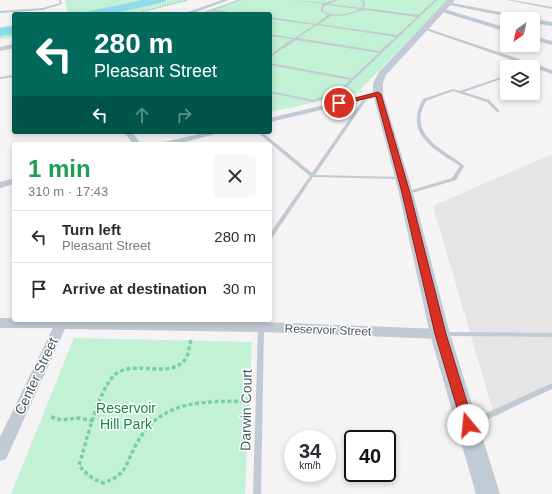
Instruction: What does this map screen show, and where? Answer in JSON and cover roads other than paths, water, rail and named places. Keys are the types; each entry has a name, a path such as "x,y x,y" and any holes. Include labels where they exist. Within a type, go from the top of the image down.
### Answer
{"street":[{"path":"191,12 227,0"},
{"path":"444,3 500,14"},
{"path":"444,3 422,22 382,74 373,95 406,193 440,334 488,494"},
{"path":"444,3 500,27"},
{"path":"540,21 552,24"},
{"path":"422,22 517,60"},
{"path":"540,40 552,43"},
{"path":"0,49 12,46"},
{"path":"540,69 552,72"},
{"path":"272,120 373,95"},
{"path":"176,142 210,134"},
{"path":"0,185 12,182"},
{"name":"Center Street","path":"0,454 62,322"},
{"name":"Reservoir Street","path":"0,323 211,323 262,327 440,334"}],"lane":[{"path":"0,12 43,9 61,3 60,0"},
{"path":"205,12 240,0"},
{"path":"296,0 363,9 422,22"},
{"path":"330,16 322,11 325,4 337,0"},
{"path":"361,0 364,2 363,9"},
{"path":"508,0 552,8"},
{"path":"203,8 232,12"},
{"path":"272,55 330,16 350,14 363,9"},
{"path":"272,18 398,36"},
{"path":"272,92 313,100 338,93 398,36 422,22"},
{"path":"272,35 381,52"},
{"path":"272,64 353,79"},
{"path":"0,78 12,76"},
{"path":"461,92 500,78"},
{"path":"406,193 454,179 462,166 423,136 418,125 418,112 424,100 453,90 488,101 498,111"},
{"path":"272,234 373,95"},
{"path":"261,134 271,142"},
{"path":"272,143 313,176 401,178"},
{"name":"Darwin Court","path":"257,494 262,327"},
{"path":"440,334 552,335"},
{"path":"468,425 552,386"}],"waterway":[{"path":"103,12 160,0"},
{"path":"0,32 12,30"}],"park label":[{"name":"Reservoir Hill Park","path":"126,416"}]}
